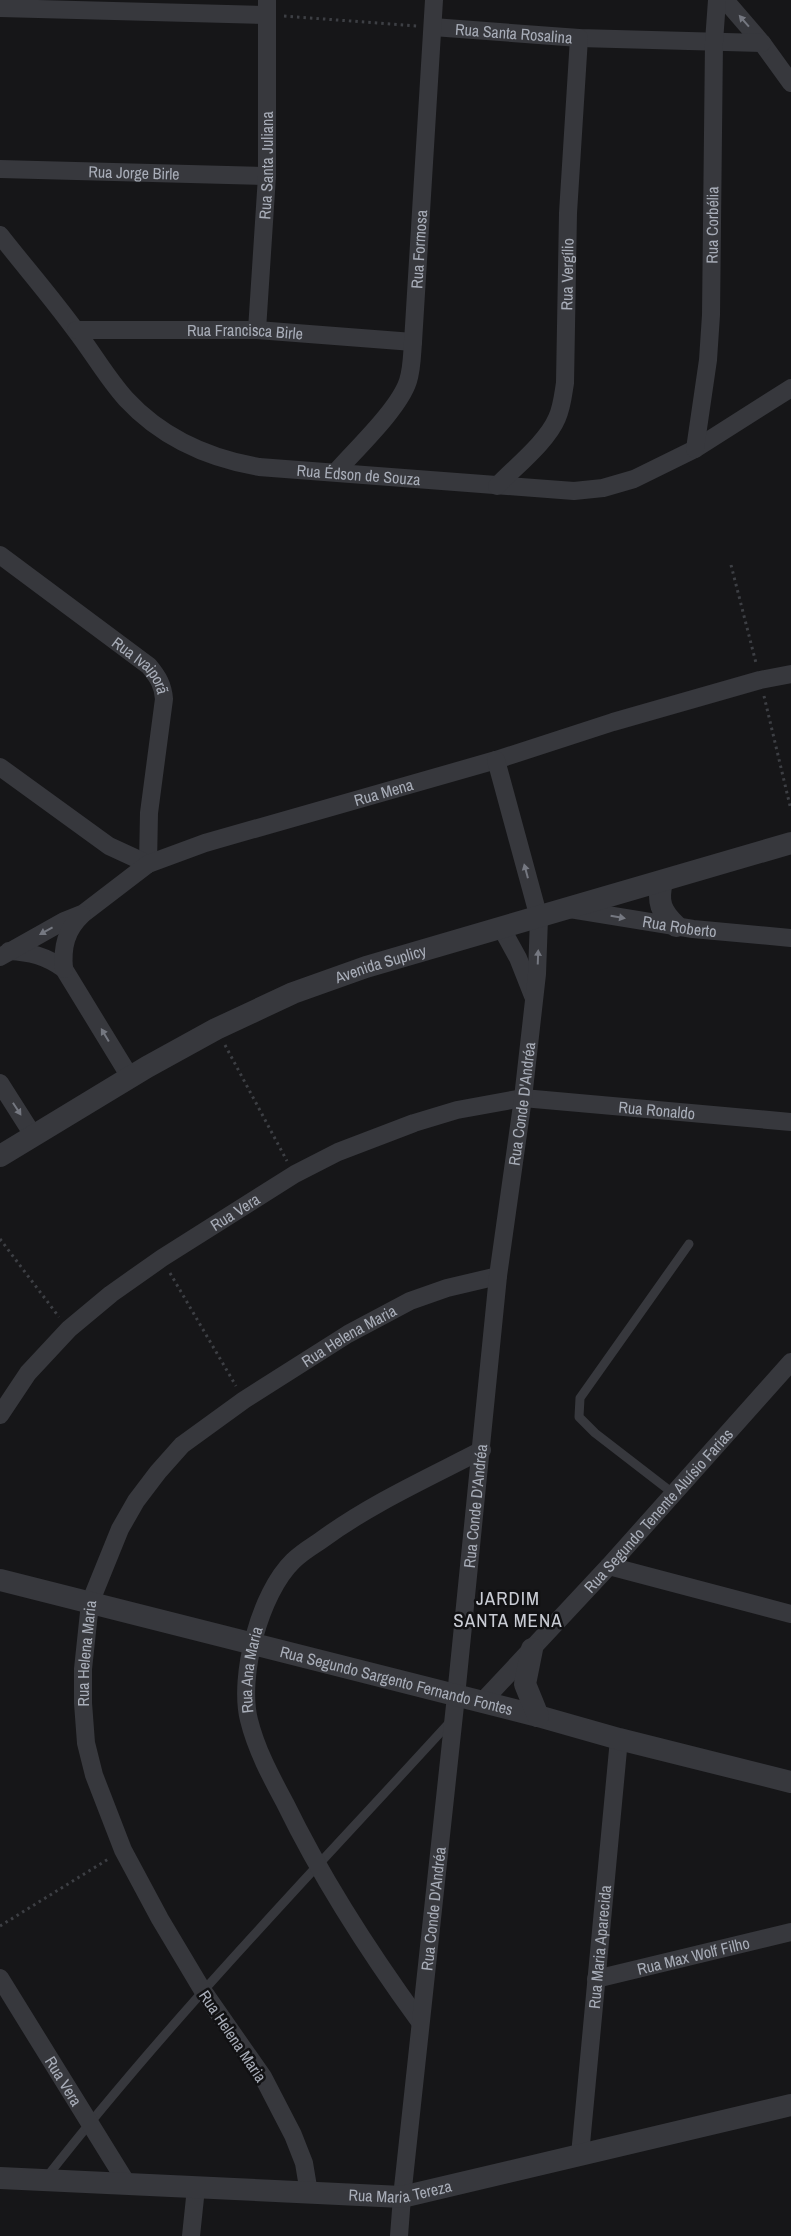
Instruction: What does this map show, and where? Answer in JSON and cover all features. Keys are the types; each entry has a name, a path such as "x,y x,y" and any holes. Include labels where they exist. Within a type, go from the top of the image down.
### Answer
{"street":[{"name":"Rua Formosa","path":"336,472 390,411 404,392 409,380 434,0"},
{"name":"Rua Corbélia","path":"695,449 708,360 711,315 714,42 717,0"},
{"path":"725,0 762,43 791,83"},
{"path":"0,8 267,7"},
{"name":"Rua Santa Juliana","path":"257,330 267,176 267,7"},
{"name":"Rua Santa Rosalina","path":"433,27 579,38 762,43"},
{"name":"Rua Vergílio","path":"497,486 547,434 556,419 565,383 568,213 579,38"},
{"name":"Rua Jorge Birle","path":"0,169 267,176"},
{"name":"Rua Édson de Souza","path":"0,235 76,330 125,397 149,422 176,440 206,455 259,468 336,472 574,492 602,488 634,479 695,449 791,388"},
{"name":"Rua Francisca Birle","path":"76,330 257,330 413,342"},
{"name":"Rua Ivaiporã","path":"0,555 149,666 158,677 163,689 164,699 148,813 148,864"},
{"name":"Rua Mena","path":"3,952 84,913 148,864 205,842 496,760 632,717 760,680 791,674"},
{"name":"Rua Conde D'Andréa","path":"400,2236 402,2197 482,1450 498,1276 523,1098 538,965 539,918 496,760"},
{"path":"0,767 108,846 148,864"},
{"name":"Avenida Suplicy","path":"0,1156 130,1077 216,1029 293,993 366,968 791,843"},
{"path":"662,882 659,905 676,926"},
{"name":"Rua Roberto","path":"570,909 676,926 791,938"},
{"path":"84,913 75,922 66,938 63,956 64,968 130,1077"},
{"name":"Rua Conde D'Andréa","path":"502,929 518,958 534,997"},
{"path":"3,952 39,954 64,968"},
{"path":"0,1083 33,1135"},
{"name":"Rua Ronaldo","path":"523,1098 791,1122"},
{"name":"Rua Vera","path":"0,1415 28,1373 69,1329 111,1294 162,1258 295,1174 338,1152 414,1122 457,1110 523,1098"},
{"name":"Rua Helena Maria","path":"309,2193 304,2163 296,2142 267,2085 203,1991 122,1850 94,1775 86,1743 83,1702 83,1678 90,1603 120,1529 136,1501 182,1445 244,1400 348,1334 410,1301 446,1288 498,1276"},
{"name":"Rua Segundo Tenente Aluísio Farias","path":"483,1701 609,1566 791,1362"},
{"name":"Rua Ana Maria","path":"420,2022 357,1932 317,1867 271,1776 249,1719 246,1697 252,1643 271,1590 293,1560 335,1530 384,1500 482,1450"},
{"path":"609,1566 789,1610"},
{"name":"Rua Segundo Sargento Fernando Fontes","path":"0,1580 456,1696 483,1701 619,1739 791,1782"},
{"path":"532,1649 525,1684 538,1716"},
{"name":"Rua Maria Aparecida","path":"580,2155 619,1739"},
{"name":"Rua Max Wolf Filho","path":"596,1979 791,1932"},
{"name":"Rua Vera","path":"0,1978 128,2185"},
{"name":"Rua Maria Tereza","path":"0,2178 402,2197 791,2104"},
{"path":"191,2236 196,2188"}],"lane":[{"path":"674,1494 595,1434 579,1417 580,1398 689,1244"},
{"path":"44,2181 90,2122 203,1991 454,1718"}],"path":[{"name":"Rua Santa Rosalina","path":"267,7 433,27"},
{"path":"216,1029 295,1174"},
{"path":"0,1239 69,1329"},
{"path":"162,1258 244,1400"},
{"path":"0,1926 122,1850"}],"district":[{"name":"JARDIM SANTA MENA","path":"508,1609"}]}
